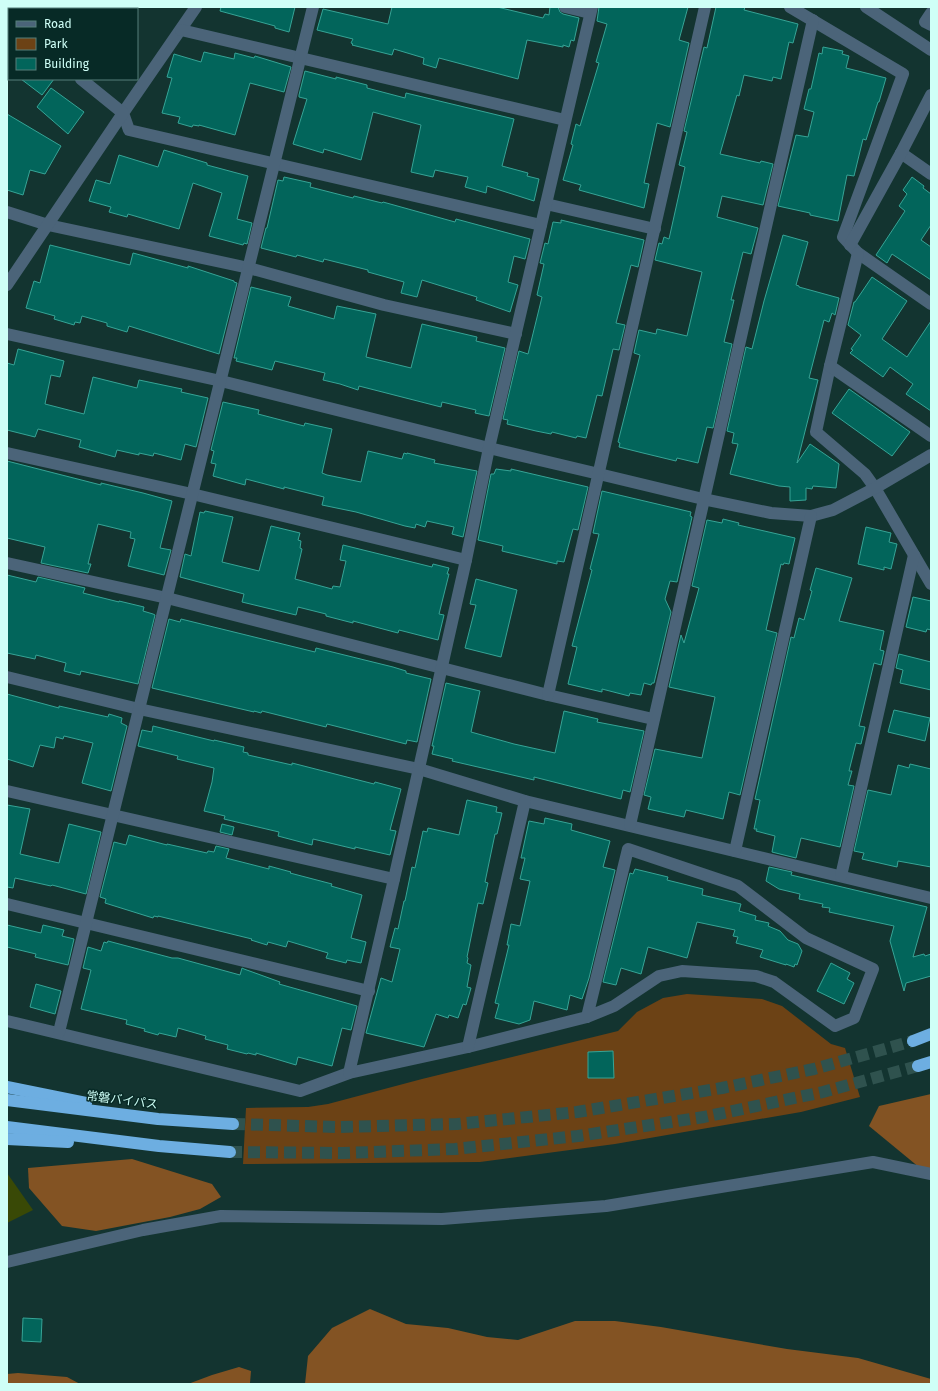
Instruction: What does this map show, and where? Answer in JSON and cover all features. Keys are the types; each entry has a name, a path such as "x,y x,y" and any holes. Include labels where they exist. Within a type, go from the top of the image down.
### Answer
{"highway":[{"path":"913,1041 931,1034"},
{"path":"918,1066 931,1062"},
{"path":"7,1087 158,1119"},
{"name":"常磐バイパス","path":"7,1100 158,1119 233,1124"},
{"path":"7,1127 159,1146"},
{"path":"7,1138 159,1146 230,1152"}],"street":[{"path":"7,285 196,7"},
{"path":"59,1032 313,7"},
{"path":"349,1073 369,991 466,560 489,448 591,10 565,7"},
{"path":"548,695 705,7"},
{"path":"790,7 903,74 843,237 854,249 931,304"},
{"path":"866,7 931,50"},
{"path":"931,13 925,22 931,25"},
{"path":"630,825 813,20"},
{"path":"181,30 565,120"},
{"path":"82,80 123,113 130,130 541,225"},
{"path":"931,95 854,249 816,432 865,474 875,488 931,584"},
{"path":"901,153 931,174"},
{"path":"546,204 655,229"},
{"path":"7,212 48,225 249,268 384,305 516,334"},
{"path":"7,334 221,381 489,448 703,499 771,513 811,516 833,510 875,488 931,455"},
{"path":"830,366 931,436"},
{"path":"7,453 192,494 466,560"},
{"path":"735,851 811,516"},
{"path":"841,876 914,555"},
{"path":"7,563 167,598 548,695 653,719"},
{"path":"7,677 139,709 419,769 525,801 931,898"},
{"path":"7,791 394,879"},
{"path":"468,1046 525,801"},
{"path":"7,1021 59,1032 300,1091 349,1073 587,1017 614,1006 659,976 682,971 756,976 774,982 835,1026 854,1018 873,969 806,938 738,886 628,849 587,1017"},
{"path":"7,904 369,991"},
{"path":"7,1262 143,1230 221,1216 442,1219 606,1206 873,1162 931,1174"}],"green space":[{"path":"687,994 762,999 782,1006 831,1044 845,1048 860,1097 801,1112 615,1144 480,1162 243,1164 246,1108 308,1107 328,1104 422,1079 618,1031 637,1012 663,998"}],"shaded area":[{"path":"931,1094 931,1170 920,1168 869,1126 879,1106"},
{"path":"132,1159 212,1184 221,1197 200,1209 170,1217 96,1231 62,1226 29,1188 28,1168"},
{"path":"7,1173 33,1210 7,1223"},
{"path":"370,1309 406,1324 448,1328 487,1337 518,1340 575,1321 615,1321 661,1327 787,1349 858,1358 931,1379 931,1384 305,1384 308,1356 332,1328"},
{"path":"239,1367 251,1371 249,1384 188,1384 212,1375"},
{"path":"18,1373 67,1377 80,1384 7,1384 7,1374"}],"building":[{"path":"221,7 295,7 289,32 275,28 275,26 220,11"},
{"path":"392,7 497,7 543,18 545,14 549,15 550,7 558,7 560,12 563,14 579,18 574,41 571,40 569,47 527,40 518,79 439,58 436,68 423,64 424,58 394,49 392,55 352,45 353,44 351,43 353,39 317,30 323,9 388,24"},
{"path":"599,7 688,7 679,40 689,43 670,127 657,123 644,183 649,184 644,208 579,190 581,185 563,180 573,145 571,144 576,124 580,126 599,63 596,62 607,24 597,21"},
{"path":"716,7 745,7 744,10 798,24 793,43 789,42 781,79 773,77 772,81 744,75 739,96 737,95 720,154 760,163 761,161 773,164 763,205 722,196 717,217 758,228 751,254 743,252 731,300 734,300 724,342 732,344 713,428 707,427 698,463 677,458 676,461 619,447 620,443 618,442 640,355 634,353 639,330 656,334 657,329 687,336 702,272 655,260 659,243 662,244 664,237 669,239 685,167 679,165 687,132 684,131 704,47 707,48"},
{"path":"823,47 843,51 842,54 849,56 846,68 886,78 866,140 863,139 854,176 847,175 838,221 778,206 796,135 808,137 814,112 804,109 809,89 811,89 819,53 822,54"},
{"path":"204,52 234,59 235,53 254,58 255,56 291,67 284,92 250,83 235,135 199,125 193,125 192,127 178,123 180,117 162,113 172,78 167,77 174,54 201,62"},
{"path":"305,71 367,85 367,88 405,98 406,93 514,119 502,166 528,173 527,176 539,179 534,201 487,186 486,193 465,187 468,177 435,170 433,177 411,172 421,125 373,112 361,160 324,149 323,153 293,144 307,99 299,97"},
{"path":"22,80 53,80 42,95"},
{"path":"51,88 84,112 68,134 37,107"},
{"path":"7,114 61,146 45,174 30,170 23,195 7,190"},
{"path":"164,150 207,163 207,165 248,176 237,219 252,223 247,244 244,243 243,245 209,236 222,193 193,183 179,229 128,214 127,217 109,212 111,207 89,201 96,180 110,184 119,155 158,167"},
{"path":"284,177 311,183 310,187 353,198 354,196 383,202 455,222 456,219 530,239 525,259 514,256 508,282 518,285 510,312 476,300 477,297 422,280 417,297 401,293 404,282 368,272 368,270 324,259 323,262 261,248 278,180 283,181"},
{"path":"912,177 924,186 923,188 931,194 931,225 921,240 931,247 931,280 892,254 887,263 876,255 905,211 899,206 907,194 903,190"},
{"path":"561,220 644,240 638,267 631,265 616,323 625,325 619,350 613,349 602,396 597,395 586,438 577,436 576,438 552,432 551,434 536,431 507,424 508,420 503,419 519,351 528,354 542,297 537,295 544,264 540,263 545,243 548,244 553,222 561,223"},
{"path":"783,235 808,242 796,285 839,298 835,315 832,313 829,322 824,320 809,378 818,380 797,463 810,444 839,464 836,488 813,486 812,489 806,488 806,500 790,501 790,487 779,486 730,474 738,444 732,443 734,433 727,431 746,347 752,349"},
{"path":"50,245 130,265 133,253 188,268 188,266 234,281 237,283 219,354 129,326 127,332 107,326 107,323 82,316 80,323 75,322 74,325 54,319 55,316 26,308 34,281 40,283"},
{"path":"872,277 907,301 882,339 907,357 931,321 931,411 906,394 913,384 890,367 883,377 850,353 853,350 851,349 861,335 848,325 854,302"},
{"path":"251,287 291,297 288,306 334,319 337,306 376,314 366,357 411,368 422,324 477,337 476,341 505,348 489,416 475,413 476,410 442,402 441,407 359,386 358,390 323,380 325,373 275,361 272,370 236,361 237,358 234,358"},
{"path":"18,349 64,361 60,377 51,375 45,404 84,414 93,377 137,388 139,380 182,389 181,392 208,398 196,447 185,444 181,460 154,453 153,456 139,453 139,455 117,450 115,457 79,447 81,440 38,429 35,437 7,430 7,363 14,365"},
{"path":"849,389 910,432 892,456 832,413"},
{"path":"223,402 259,410 258,414 304,426 305,423 332,429 322,473 327,475 361,482 368,451 402,459 404,453 407,453 435,460 434,463 477,471 463,537 452,534 454,527 427,521 425,527 416,524 415,528 405,526 356,512 322,505 324,497 246,479 245,485 213,476 216,464 211,463 214,451 211,450"},
{"path":"7,461 172,501 160,548 171,550 164,575 128,566 135,539 130,538 131,532 98,524 88,564 91,564 88,573 41,563 45,547 7,538"},
{"path":"496,469 511,471 511,469 588,487 578,530 573,529 564,562 557,561 557,564 502,551 503,546 478,540 491,474 494,474"},
{"path":"602,491 691,512 690,516 692,517 677,582 670,581 665,599 671,612 654,683 651,685 644,683 641,695 630,693 629,696 602,689 602,692 568,684 577,647 572,646 592,570 590,569 599,534 593,533"},
{"path":"205,511 233,517 222,562 259,571 271,526 300,533 298,540 301,541 300,548 302,549 295,579 332,589 333,586 340,587 346,561 340,560 343,545 432,567 433,564 449,568 447,574 449,574 439,614 444,615 438,640 399,630 398,633 353,621 353,623 298,607 296,615 242,602 244,594 180,577 185,554 191,556 200,512 204,513"},
{"path":"723,519 739,523 738,525 795,538 789,564 781,564 766,630 777,633 740,795 729,792 723,819 686,810 684,817 648,809 651,797 644,795 655,749 702,758 715,697 669,687 681,635 684,643 699,588 692,586 707,520 722,523"},
{"path":"866,527 891,533 889,542 897,544 891,569 884,567 884,570 858,564"},
{"path":"816,568 852,578 839,621 884,631 880,650 884,651 881,665 874,663 859,726 865,727 861,744 856,743 849,771 852,771 848,785 854,786 840,847 801,838 796,858 772,852 775,836 756,831 757,829 754,829 760,800 755,799 791,637 794,638 799,618 804,620 812,591 810,590"},
{"path":"7,575 36,582 38,577 85,588 83,593 144,607 143,611 155,615 138,684 81,671 80,675 64,671 66,663 36,655 35,659 7,653"},
{"path":"476,579 517,590 501,657 465,648 476,605 470,604"},
{"path":"913,597 931,601 931,630 927,629 926,632 906,627"},
{"path":"169,619 180,622 181,619 315,652 316,648 393,667 406,671 406,673 431,679 417,742 407,740 406,744 327,724 326,727 262,711 261,713 254,712 152,688"},
{"path":"899,654 931,662 931,690 900,683 903,670 896,668"},
{"path":"446,683 480,691 471,732 514,744 555,753 564,711 598,719 597,722 644,731 630,792 623,790 621,799 534,777 534,780 452,761 453,759 432,754 434,746 432,746"},
{"path":"7,694 59,708 59,706 108,717 109,714 122,718 121,723 127,726 111,791 82,783 93,743 64,736 63,739 56,737 54,748 40,745 33,767 7,759"},
{"path":"894,710 930,718 925,741 888,732"},
{"path":"153,726 244,747 243,752 248,753 248,755 292,765 292,763 374,784 375,782 401,789 390,830 396,831 390,855 355,847 355,849 313,839 312,845 278,836 279,832 224,819 225,816 204,811 212,782 214,768 177,759 178,756 138,746 142,730 152,732"},
{"path":"910,764 931,769 931,867 898,861 897,867 862,859 864,853 854,851 868,790 891,795 898,765 909,768"},
{"path":"467,800 497,807 496,812 502,813 497,834 495,834 485,882 488,883 483,904 478,903 467,957 467,963 471,965 467,987 471,988 466,1005 463,1004 458,1018 449,1015 448,1018 436,1014 424,1047 366,1033 381,978 392,982 400,949 390,947 395,928 398,929 412,867 415,868 423,831 427,832 428,828 459,835"},
{"path":"7,805 30,809 20,854 59,863 69,824 101,832 86,894 52,885 15,878 13,888 7,887"},
{"path":"545,818 572,824 571,830 610,841 603,867 615,870 589,978 582,999 570,995 567,1010 534,1001 530,1020 519,1024 495,1018 499,1004 495,1003 509,945 507,945 511,924 520,926 530,881 520,879 525,858 521,858 529,821 544,824"},
{"path":"222,824 234,827 232,835 220,832"},
{"path":"129,835 207,853 208,851 214,852 216,846 229,849 226,858 269,869 269,866 332,884 331,886 362,895 351,938 366,942 361,963 347,960 346,963 326,958 328,953 288,941 286,947 268,942 267,945 251,940 252,939 158,916 154,916 153,918 105,903 106,899 100,897 114,842 126,845"},
{"path":"769,867 792,872 791,875 927,907 913,957 931,954 931,976 906,983 904,991 890,941 894,926 829,912 830,908 822,907 823,904 799,899 800,894 779,889 766,881"},
{"path":"635,869 668,877 667,880 703,889 702,895 741,904 739,911 756,916 755,920 769,923 768,926 780,931 788,940 798,944 802,951 797,965 795,964 794,967 760,957 763,950 736,943 738,937 733,936 735,930 697,922 687,958 648,947 641,974 621,968 616,985 603,982 630,873 633,874"},
{"path":"7,925 41,933 43,925 64,930 62,936 74,939 68,965 35,957 36,954 7,947"},
{"path":"108,941 240,975 242,968 280,982 279,984 357,1006 351,1030 342,1028 332,1066 298,1057 296,1065 256,1053 256,1055 247,1054 227,1049 228,1045 205,1039 206,1036 178,1028 176,1037 159,1033 158,1035 144,1031 145,1029 126,1024 127,1020 81,1009 91,970 83,968 88,947 101,951 104,942 107,943"},
{"path":"831,963 850,973 847,979 854,983 844,1004 817,991"},
{"path":"36,984 61,991 55,1014 30,1007"},
{"path":"613,1051 614,1078 588,1078 588,1052"},
{"path":"23,1318 42,1319 41,1342 22,1341"}],"tunnel":[{"path":"233,1124 338,1127 457,1124 577,1112 722,1088 814,1069 913,1041"},
{"path":"230,1152 344,1153 455,1149 578,1136 704,1117 823,1092 918,1066"}]}
